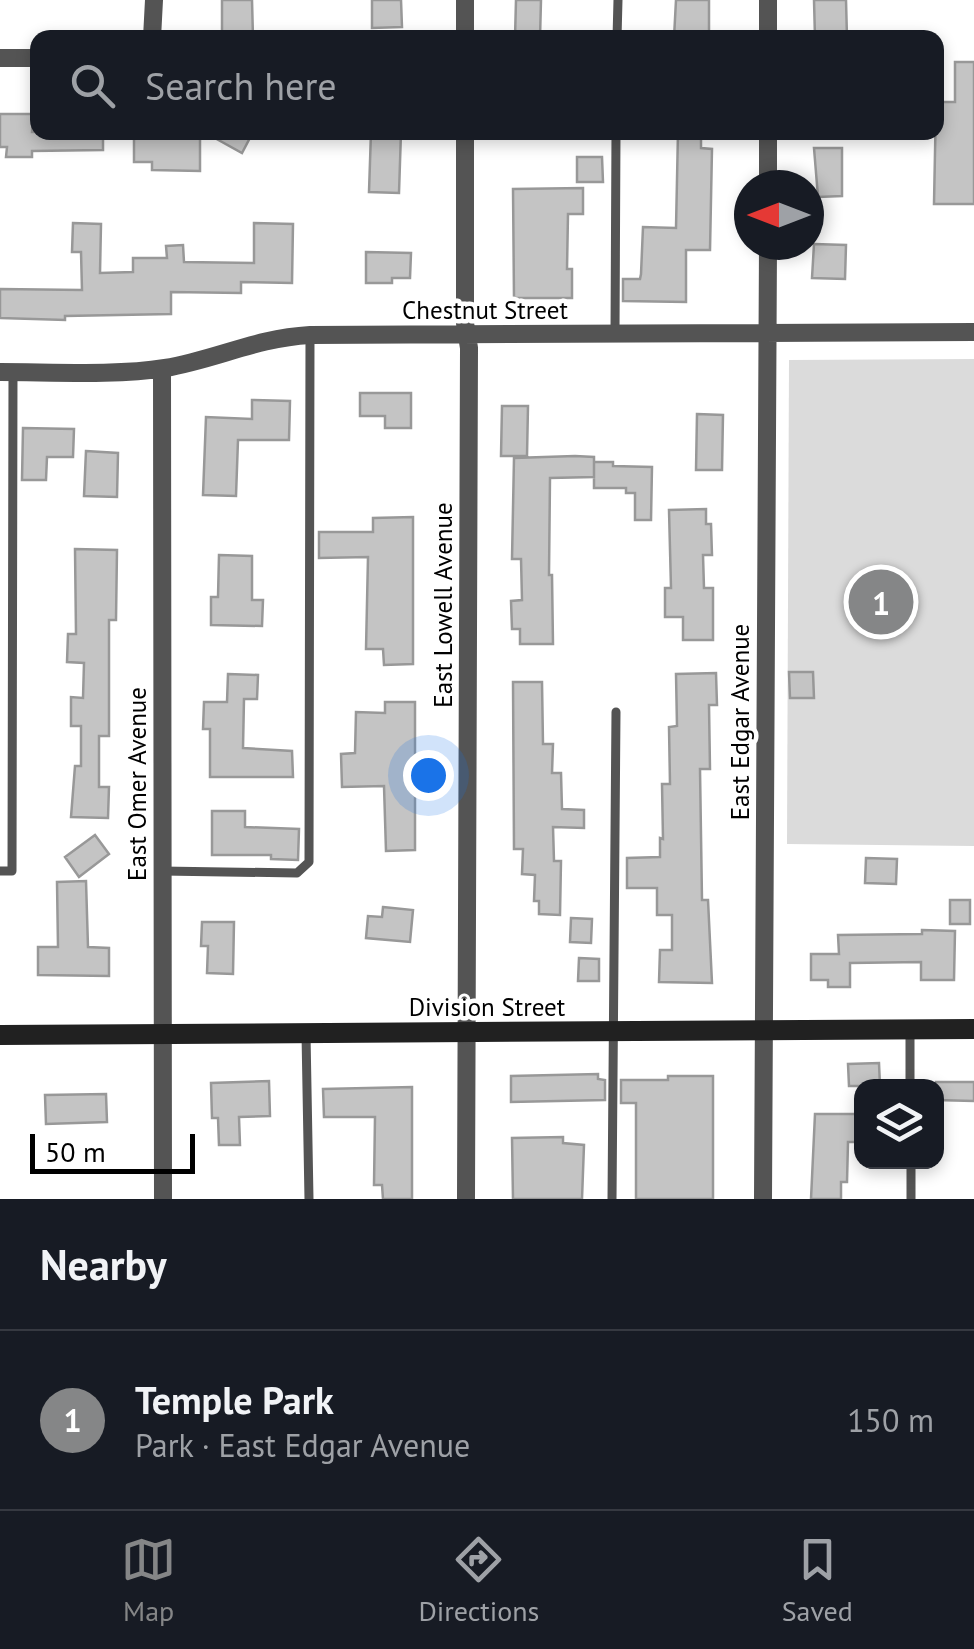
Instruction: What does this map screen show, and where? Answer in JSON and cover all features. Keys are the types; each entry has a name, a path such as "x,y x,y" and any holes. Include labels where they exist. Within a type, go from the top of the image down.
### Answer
{"street":[{"path":"152,30 154,0"},
{"path":"465,0 465,30"},
{"path":"768,0 768,30"},
{"path":"0,58 30,58"},
{"name":"East Lowell Avenue","path":"465,140 469,387 466,1199"},
{"path":"768,140 768,170"},
{"name":"East Edgar Avenue","path":"763,1199 768,260"},
{"name":"Chestnut Street","path":"7,372 162,368 205,360 256,342 310,336 974,332"},
{"name":"East Omer Avenue","path":"162,368 163,1199"},
{"name":"Division Street","path":"0,1035 974,1029"}],"lane":[{"path":"617,30 618,0"},
{"path":"615,334 616,140"},
{"path":"162,871 297,873 309,862 310,336"},
{"path":"0,870 12,870 7,372"},
{"path":"612,1199 616,712"},
{"path":"910,1030 910,1079"},
{"path":"306,1034 309,1199"},
{"path":"911,1169 911,1199"}],"shaded area":[{"path":"974,359 974,846 787,844 789,360"}],"building":[{"path":"222,0 252,0 253,30 222,30"},
{"path":"372,0 401,0 402,27 372,28"},
{"path":"516,0 541,0 540,30 515,30"},
{"path":"676,0 709,0 709,30 674,30"},
{"path":"814,0 846,0 847,30 815,30"},
{"path":"955,62 974,62 974,204 934,204 935,140 944,140 944,102 955,102"},
{"path":"0,114 30,114 30,140 103,140 103,150 32,151 32,157 6,157 7,147 0,147"},
{"path":"134,140 200,140 200,171 152,170 152,162 134,162"},
{"path":"218,140 249,140 242,153"},
{"path":"371,140 401,140 399,193 369,192"},
{"path":"678,140 701,140 701,148 712,149 710,250 686,250 686,302 623,301 623,279 640,279 643,227 676,228"},
{"path":"814,148 842,148 842,196 824,197 824,170 816,170"},
{"path":"577,157 602,157 603,182 577,182"},
{"path":"583,188 583,214 568,214 567,269 572,269 572,298 514,298 513,189"},
{"path":"73,223 101,224 100,273 133,272 133,258 167,258 166,246 183,245 184,262 254,263 254,223 293,224 292,283 241,282 241,293 171,292 171,314 65,316 65,320 0,318 0,289 82,290 81,252 72,252"},
{"path":"824,244 846,245 845,279 812,278 813,260 824,260"},
{"path":"366,252 411,253 410,278 366,283"},
{"path":"360,393 411,393 411,428 385,428 385,416 360,416"},
{"path":"252,400 290,401 289,440 238,440 236,496 203,495 206,417 252,419"},
{"path":"502,406 528,406 527,456 501,456"},
{"path":"697,414 723,415 722,470 696,470"},
{"path":"23,428 74,429 73,457 47,457 46,480 22,480"},
{"path":"86,451 118,453 117,497 84,496"},
{"path":"594,457 594,477 550,478 553,644 520,644 520,629 512,629 511,601 522,600 521,559 512,559 514,458"},
{"path":"594,462 652,467 651,520 635,520 635,493 626,493 626,488 594,488"},
{"path":"706,509 706,524 711,524 712,555 703,555 704,588 713,588 713,640 683,640 683,617 665,617 665,588 671,588 669,510"},
{"path":"413,517 413,664 384,665 383,649 366,649 368,557 319,558 319,532 373,532 373,518"},
{"path":"75,549 117,550 116,620 109,620 109,736 99,736 99,787 109,787 108,818 71,817 75,766 81,766 81,726 71,726 71,697 83,698 84,663 67,662 68,634 76,634"},
{"path":"219,555 252,556 252,600 263,600 262,626 211,625 211,597 218,597"},
{"path":"789,672 813,672 814,698 790,698"},
{"path":"716,673 717,705 709,705 710,769 700,769 702,900 708,900 712,983 659,982 660,950 672,950 672,915 657,915 657,888 627,888 627,858 660,857 662,784 670,784 669,727 677,726 676,674"},
{"path":"228,674 258,675 257,699 244,699 243,748 292,751 293,777 210,777 210,729 203,729 204,702 227,702"},
{"path":"513,682 542,682 543,744 553,744 552,773 561,773 562,809 584,810 584,828 553,827 554,861 561,861 560,915 539,914 539,901 534,901 535,875 522,874 523,849 514,849"},
{"path":"385,702 415,702 415,850 386,851 384,786 342,787 341,754 355,753 356,712 385,713"},
{"path":"212,811 245,811 245,827 299,829 298,860 271,859 271,855 212,855"},
{"path":"95,835 109,854 79,877 65,857"},
{"path":"866,858 897,859 896,884 865,883"},
{"path":"86,881 88,947 109,948 109,976 38,975 38,947 58,947 57,882"},
{"path":"950,900 970,900 970,924 950,924"},
{"path":"383,907 413,910 410,942 366,938 368,916 382,917"},
{"path":"571,918 592,919 591,943 570,942"},
{"path":"202,922 234,922 233,974 207,973 208,946 201,946"},
{"path":"922,930 955,931 954,980 921,980 921,962 850,963 850,987 828,987 828,980 811,980 811,954 839,954 838,935 922,934"},
{"path":"579,958 599,959 599,981 578,981"},
{"path":"879,1063 880,1079 854,1079 854,1086 849,1086 848,1064"},
{"path":"598,1074 598,1079 605,1080 605,1100 511,1102 511,1076"},
{"path":"668,1076 713,1076 713,1199 636,1199 636,1103 621,1103 621,1080 668,1080"},
{"path":"269,1081 270,1116 239,1117 240,1145 219,1145 218,1118 212,1118 211,1083"},
{"path":"944,1082 974,1082 974,1101 944,1100"},
{"path":"412,1087 412,1199 383,1199 382,1185 374,1185 375,1117 324,1117 323,1089"},
{"path":"106,1094 107,1122 46,1124 45,1095"},
{"path":"815,1114 854,1114 854,1142 848,1142 847,1182 841,1182 841,1199 811,1199"},
{"path":"563,1137 563,1143 584,1145 582,1199 513,1199 512,1138"}],"place":[{"name":"Temple Park","path":"881,602"}]}
